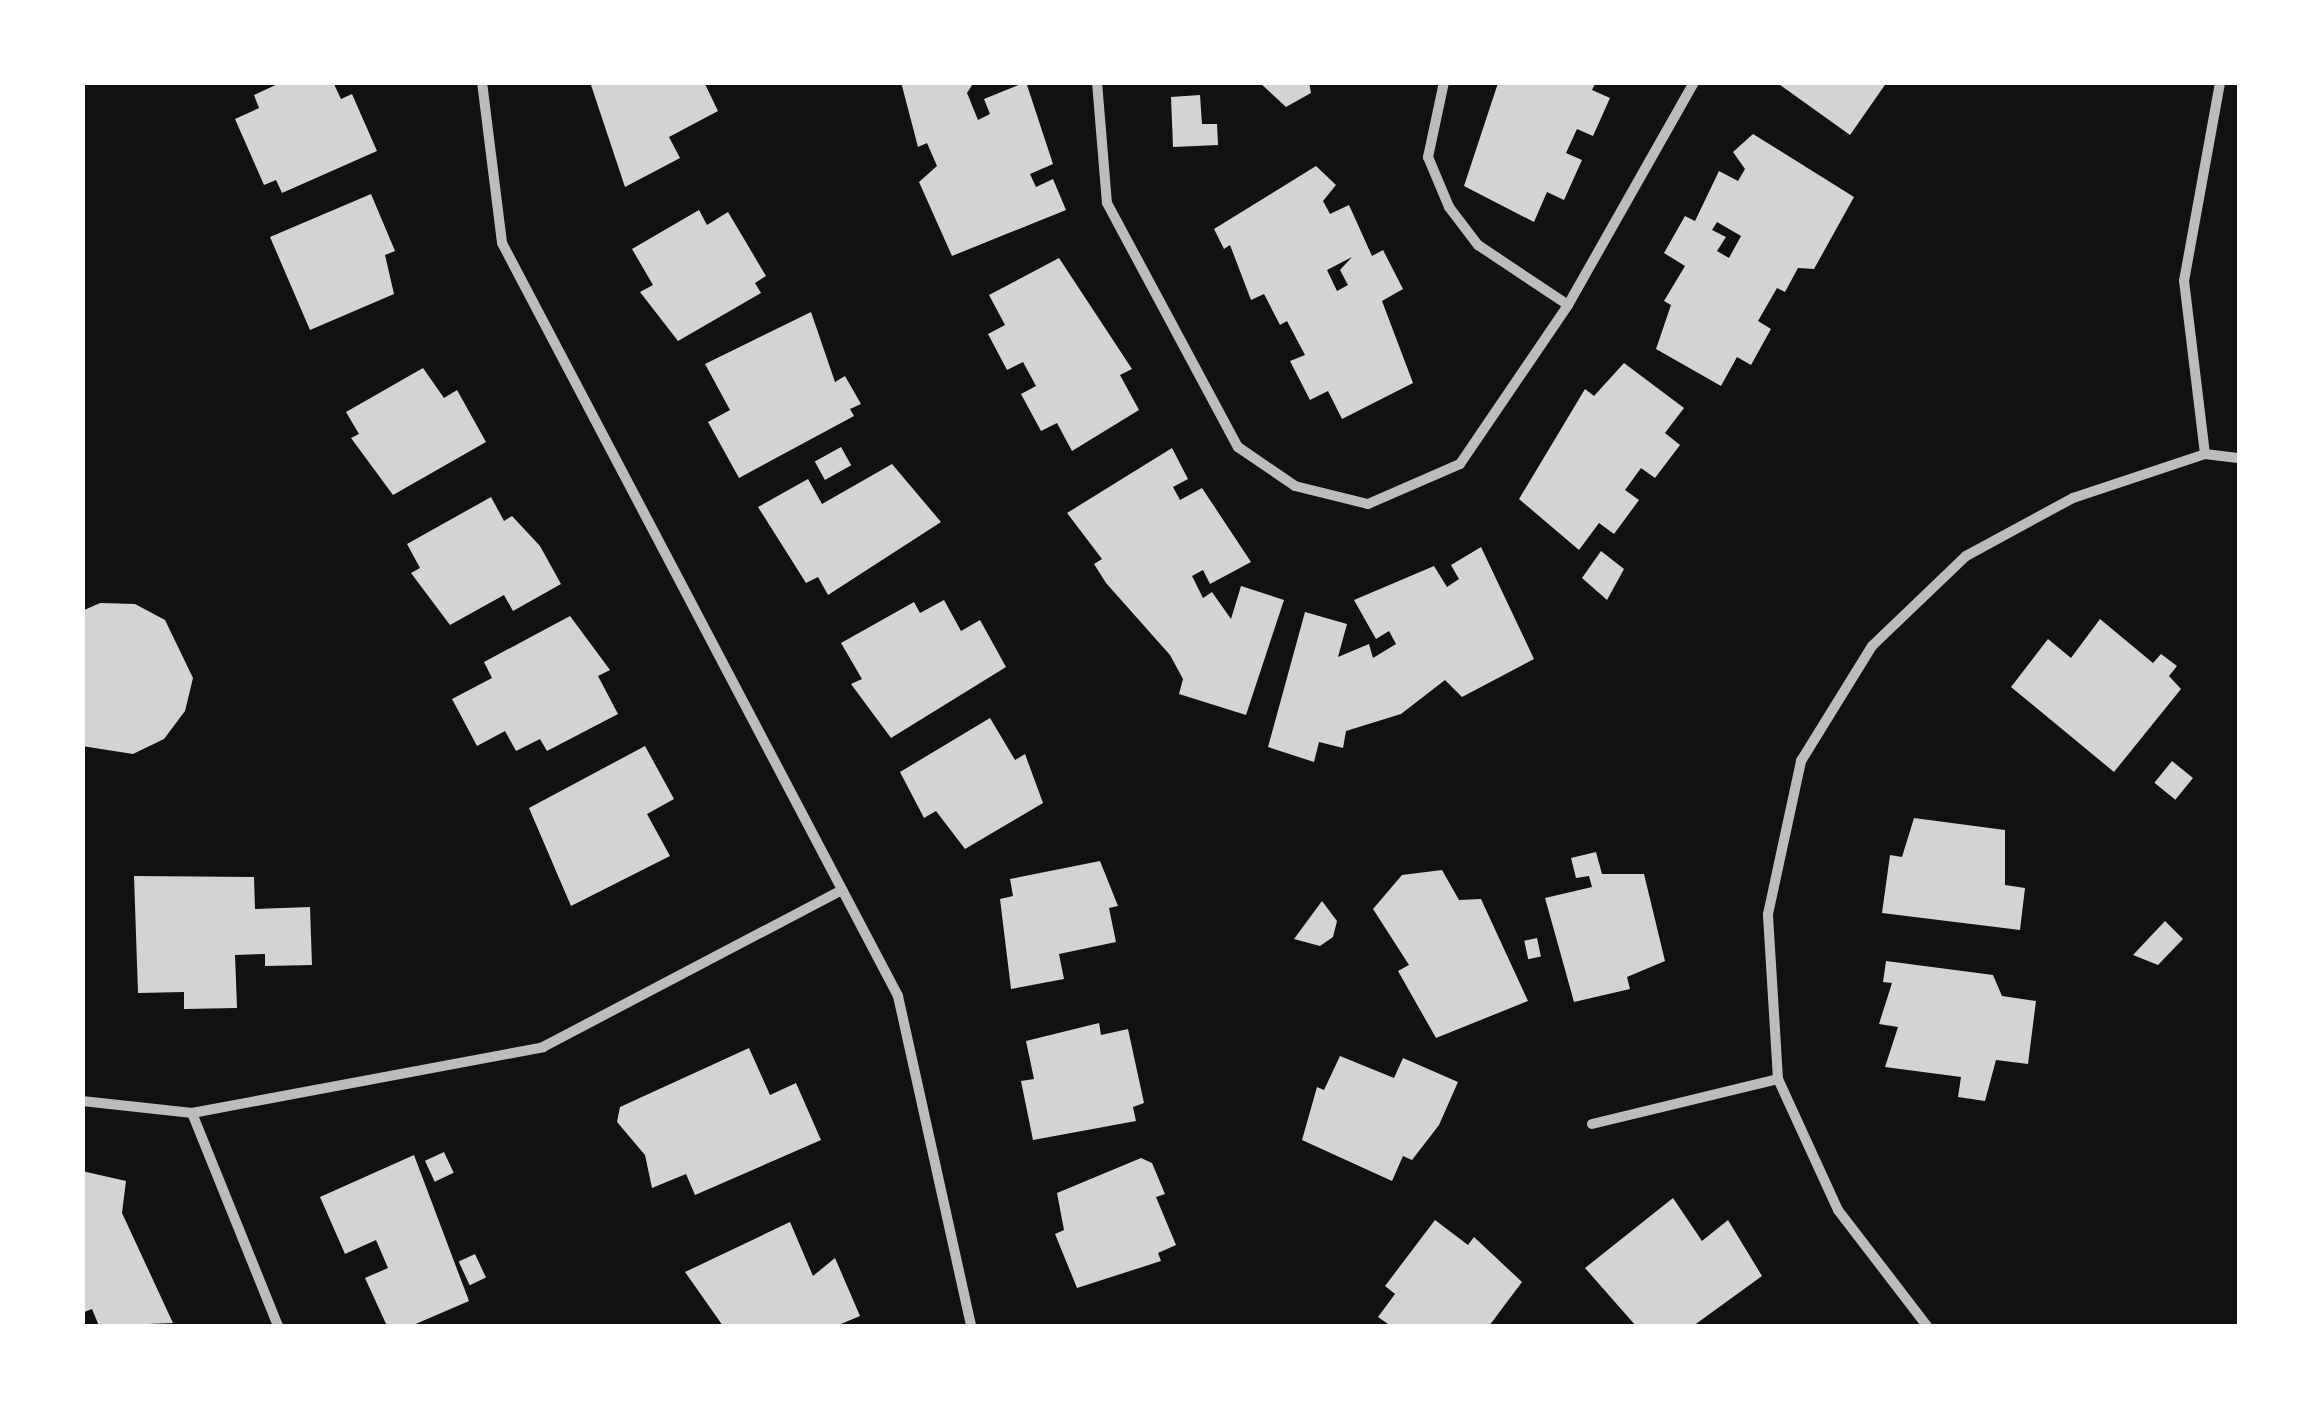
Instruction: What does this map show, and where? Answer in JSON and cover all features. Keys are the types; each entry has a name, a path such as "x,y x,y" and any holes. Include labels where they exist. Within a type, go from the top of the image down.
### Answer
{"street":[{"path":"482,82 502,242 898,996 970,1326"},
{"path":"1097,82 1107,204 1238,448 1295,486 1368,504 1460,464 1568,305 1694,82"},
{"path":"1444,82 1428,156 1448,207 1478,246 1568,305"},
{"path":"2205,454 2184,281 2220,82"},
{"path":"1927,1326 1838,1210 1778,1079 1768,914 1802,761 1872,646 1966,556 2073,498 2205,454 2240,458"},
{"path":"82,1101 192,1113 543,1047 842,890"},
{"path":"1592,1124 1778,1079"},
{"path":"192,1113 278,1326"}],"building":[{"path":"282,82 333,82 341,99 352,94 377,151 282,193 276,180 264,185 235,119 259,108 254,95"},
{"path":"590,82 704,82 718,111 669,137 680,158 625,187"},
{"path":"901,82 974,82 967,93 978,120 990,114 984,99 1026,82 1053,164 1030,174 1036,187 1053,179 1066,210 952,256 919,182 937,166 927,143 918,147"},
{"path":"1259,82 1309,82 1311,93 1286,107"},
{"path":"1596,82 1592,90 1610,98 1593,136 1577,129 1566,153 1582,160 1564,200 1547,192 1534,222 1464,186 1498,83"},
{"path":"1776,82 1887,82 1850,135"},
{"path":"1200,95 1202,124 1217,124 1218,145 1173,147 1171,97"},
{"path":"1753,134 1854,197 1814,269 1798,268 1785,292 1777,288 1758,321 1771,329 1751,365 1737,357 1721,386 1656,349 1671,305 1664,301 1685,266 1664,253 1685,216 1695,221 1719,171 1738,181 1745,169 1733,152","holes":["1717,222 1741,236 1729,258 1717,251 1726,237 1712,230"]},
{"path":"1316,166 1336,185 1323,201 1330,214 1349,205 1372,256 1383,250 1403,289 1382,301 1413,383 1342,419 1328,391 1310,400 1290,361 1305,355 1287,321 1280,325 1264,294 1251,300 1230,245 1224,249 1214,229","holes":["1352,257 1340,270 1348,285 1337,291 1327,270"]},
{"path":"371,194 395,251 385,255 394,294 310,330 270,237"},
{"path":"699,210 707,225 728,212 766,276 755,283 761,293 678,341 640,292 653,285 632,249"},
{"path":"1059,258 1132,369 1120,375 1139,410 1072,451 1057,423 1041,431 1021,394 1036,386 1023,362 1007,370 988,334 1005,325 989,295"},
{"path":"811,312 835,382 845,376 861,404 850,409 854,416 739,478 708,422 730,410 705,364"},
{"path":"1624,363 1684,408 1665,433 1680,445 1655,478 1641,468 1625,490 1639,500 1614,534 1599,523 1579,550 1519,499 1585,389 1594,396"},
{"path":"423,368 444,398 457,390 486,442 393,495 351,438 359,434 346,412"},
{"path":"841,447 851,465 825,480 815,462"},
{"path":"1172,448 1188,479 1173,487 1180,500 1202,488 1251,562 1210,584 1203,570 1192,576 1203,598 1212,592 1231,619 1241,586 1284,600 1246,715 1179,694 1183,679 1170,655 1106,583 1094,564 1102,559 1067,513"},
{"path":"892,464 941,522 828,595 818,577 806,583 758,507 808,479 822,504"},
{"path":"491,497 504,521 512,516 540,546 561,584 513,611 504,595 450,625 411,573 420,568 407,544"},
{"path":"1481,547 1534,659 1462,697 1445,680 1401,714 1346,731 1343,748 1319,742 1314,762 1268,747 1305,612 1347,624 1338,657 1369,644 1373,658 1396,644 1389,631 1376,639 1354,600 1434,566 1447,587 1459,579 1451,565"},
{"path":"1601,551 1624,569 1607,600 1582,578"},
{"path":"944,600 961,631 980,620 1006,667 891,738 851,684 862,679 841,643 914,602 920,613"},
{"path":"100,603 135,604 165,620 193,678 185,711 164,739 133,754 82,746 82,611"},
{"path":"570,616 610,670 598,676 618,714 547,751 540,739 516,751 505,731 477,746 452,699 492,678 484,662"},
{"path":"2100,619 2153,663 2161,654 2177,666 2169,676 2181,689 2114,772 2011,687 2048,639 2071,658"},
{"path":"990,718 1015,760 1025,754 1043,803 965,849 936,811 924,818 900,772"},
{"path":"645,746 674,799 647,814 670,856 571,906 529,808"},
{"path":"2172,761 2193,778 2175,800 2154,783"},
{"path":"1914,818 2005,830 2005,885 2025,888 2020,930 1882,913 1890,855 1902,857"},
{"path":"1596,852 1602,874 1644,874 1665,961 1627,977 1630,989 1574,1002 1545,898 1592,887 1589,876 1576,878 1571,858"},
{"path":"1100,861 1118,906 1109,908 1116,942 1059,954 1064,979 1011,989 1000,899 1013,896 1010,879"},
{"path":"1442,870 1459,900 1481,899 1528,1001 1436,1038 1398,971 1409,965 1373,909 1402,875"},
{"path":"134,876 254,877 255,909 310,907 312,965 265,966 265,954 235,955 237,1008 184,1009 184,992 138,993"},
{"path":"1322,901 1337,921 1333,937 1320,946 1294,939"},
{"path":"2165,921 2183,939 2158,965 2133,955"},
{"path":"1537,938 1541,957 1528,959 1524,941"},
{"path":"1886,961 1993,975 2002,996 2036,1001 2028,1064 1996,1060 1985,1101 1958,1097 1961,1077 1885,1067 1898,1027 1879,1024 1892,983 1883,982"},
{"path":"1099,1023 1101,1035 1128,1029 1144,1103 1133,1107 1136,1121 1033,1140 1021,1081 1034,1079 1026,1041"},
{"path":"749,1048 770,1095 796,1083 821,1140 695,1195 686,1174 652,1188 645,1155 617,1122 620,1107"},
{"path":"1340,1056 1394,1078 1403,1058 1458,1082 1439,1125 1412,1160 1403,1156 1392,1181 1302,1140 1317,1087 1324,1090"},
{"path":"444,1152 454,1173 435,1182 425,1161"},
{"path":"414,1155 469,1301 411,1326 387,1326 365,1278 388,1268 376,1240 345,1254 320,1197"},
{"path":"1141,1158 1152,1163 1165,1194 1156,1197 1176,1245 1158,1253 1161,1261 1077,1288 1055,1234 1064,1230 1057,1193"},
{"path":"82,1171 126,1181 122,1213 173,1323 99,1326 92,1309 82,1313"},
{"path":"1673,1198 1702,1241 1728,1220 1762,1276 1693,1326 1636,1326 1585,1268"},
{"path":"1435,1220 1468,1245 1474,1237 1522,1282 1489,1326 1391,1326 1378,1317 1395,1294 1385,1286"},
{"path":"790,1222 813,1276 835,1258 860,1316 836,1326 723,1326 685,1272"},
{"path":"475,1254 486,1278 470,1285 459,1262"}]}
